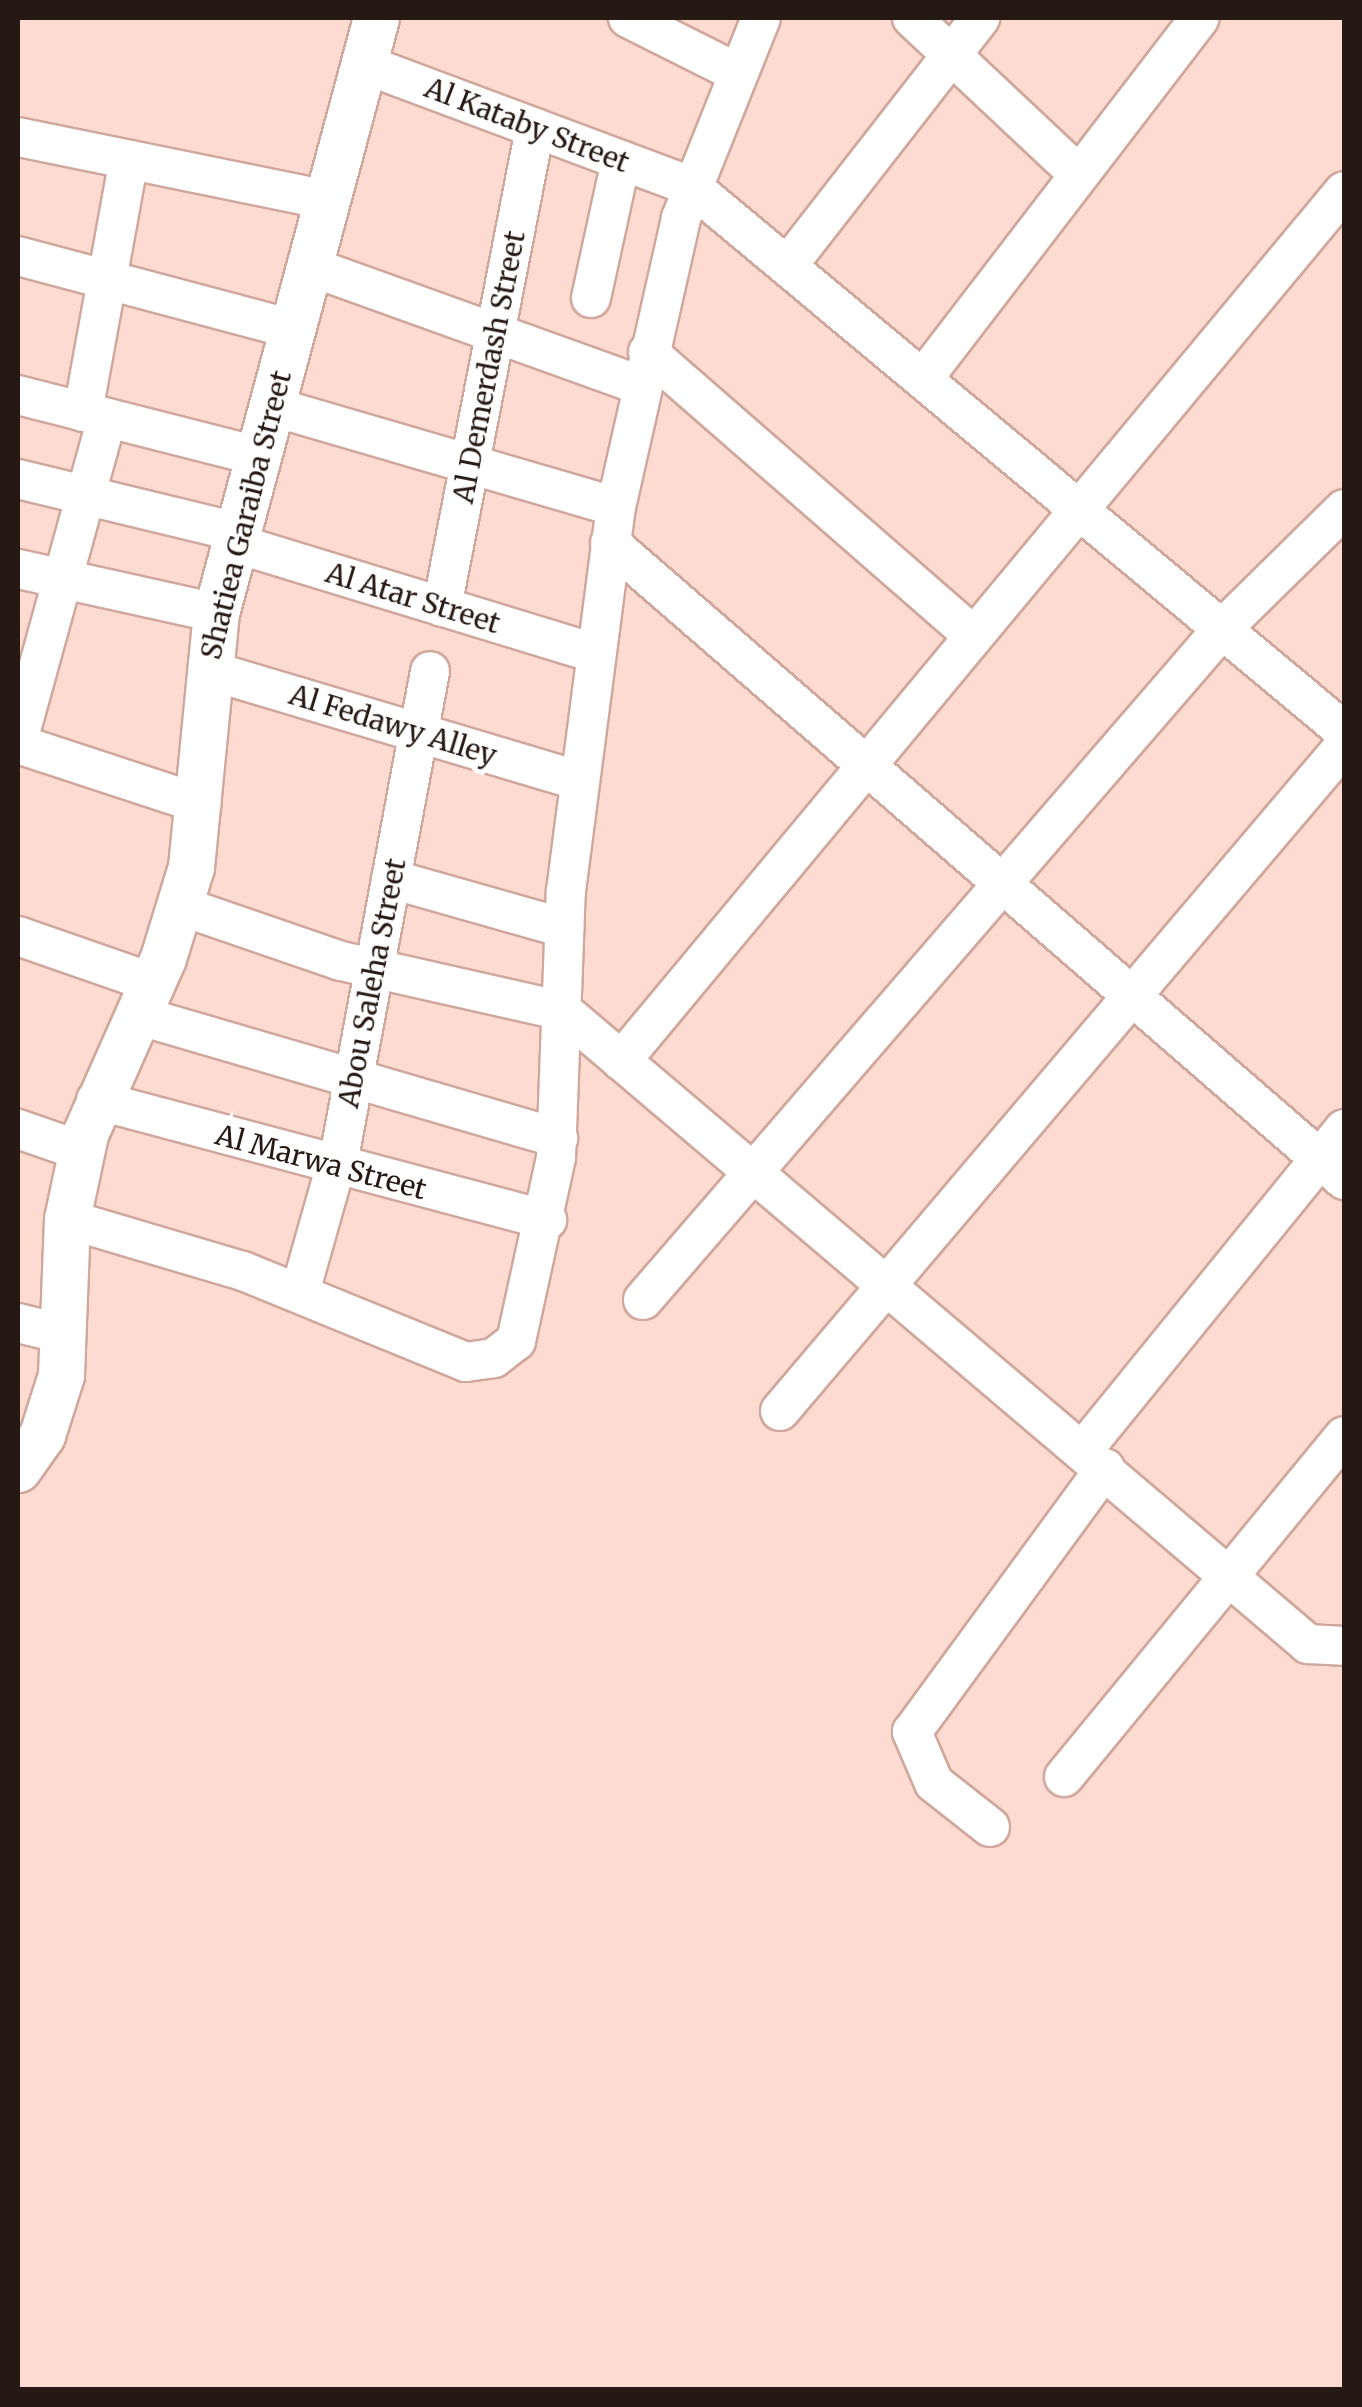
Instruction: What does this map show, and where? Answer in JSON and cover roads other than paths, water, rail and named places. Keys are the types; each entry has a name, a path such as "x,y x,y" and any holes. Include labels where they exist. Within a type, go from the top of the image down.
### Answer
{"street":[{"name":"Shatiea Garaiba Street","path":"18,1469 50,1416 63,1334 67,1219 81,1151 96,1100 145,999 180,906 201,804 208,670 216,613 376,18"},
{"path":"628,18 681,30 736,72"},
{"path":"67,1219 300,1292 457,1359 484,1361 521,1332 547,1220 558,1138 564,928 593,653 613,525 644,369 690,186 761,18"},
{"path":"912,18 1079,175"},
{"path":"788,266 980,18"},
{"path":"925,376 1200,18"},
{"name":"Al Kataby Street","path":"364,64 690,186 1081,502 1344,731"},
{"name":"Al Demerdash Street","path":"442,607 535,128"},
{"path":"18,137 327,200"},
{"path":"128,160 86,496 18,743 201,804"},
{"path":"591,298 622,160"},
{"path":"621,1060 970,633 1344,191"},
{"path":"18,256 292,329"},
{"path":"309,266 496,333 644,369 970,633"},
{"path":"18,395 258,456"},
{"path":"270,406 470,464 613,525 865,765 1332,1170"},
{"name":"Al Atar Street","path":"18,480 235,538 593,653"},
{"path":"643,1300 1224,628 1344,510"},
{"path":"18,569 216,613"},
{"name":"Al Fedawy Alley","path":"208,670 578,780"},
{"name":"Abou Saleha Street","path":"300,1292 336,1169 430,671"},
{"path":"780,1412 891,1288 1135,1000 1344,746"},
{"path":"391,879 564,928"},
{"path":"180,906 374,970 563,1011 1095,1459 1308,1644 1344,1646"},
{"path":"18,936 145,999 353,1082 558,1138"},
{"name":"Al Marwa Street","path":"96,1100 336,1169 547,1220"},
{"path":"990,1827 934,1783 912,1732 1095,1459 1332,1170 1344,1129"},
{"path":"18,1130 81,1151"},
{"path":"18,1322 63,1334"},
{"path":"1064,1777 1344,1436"}]}
